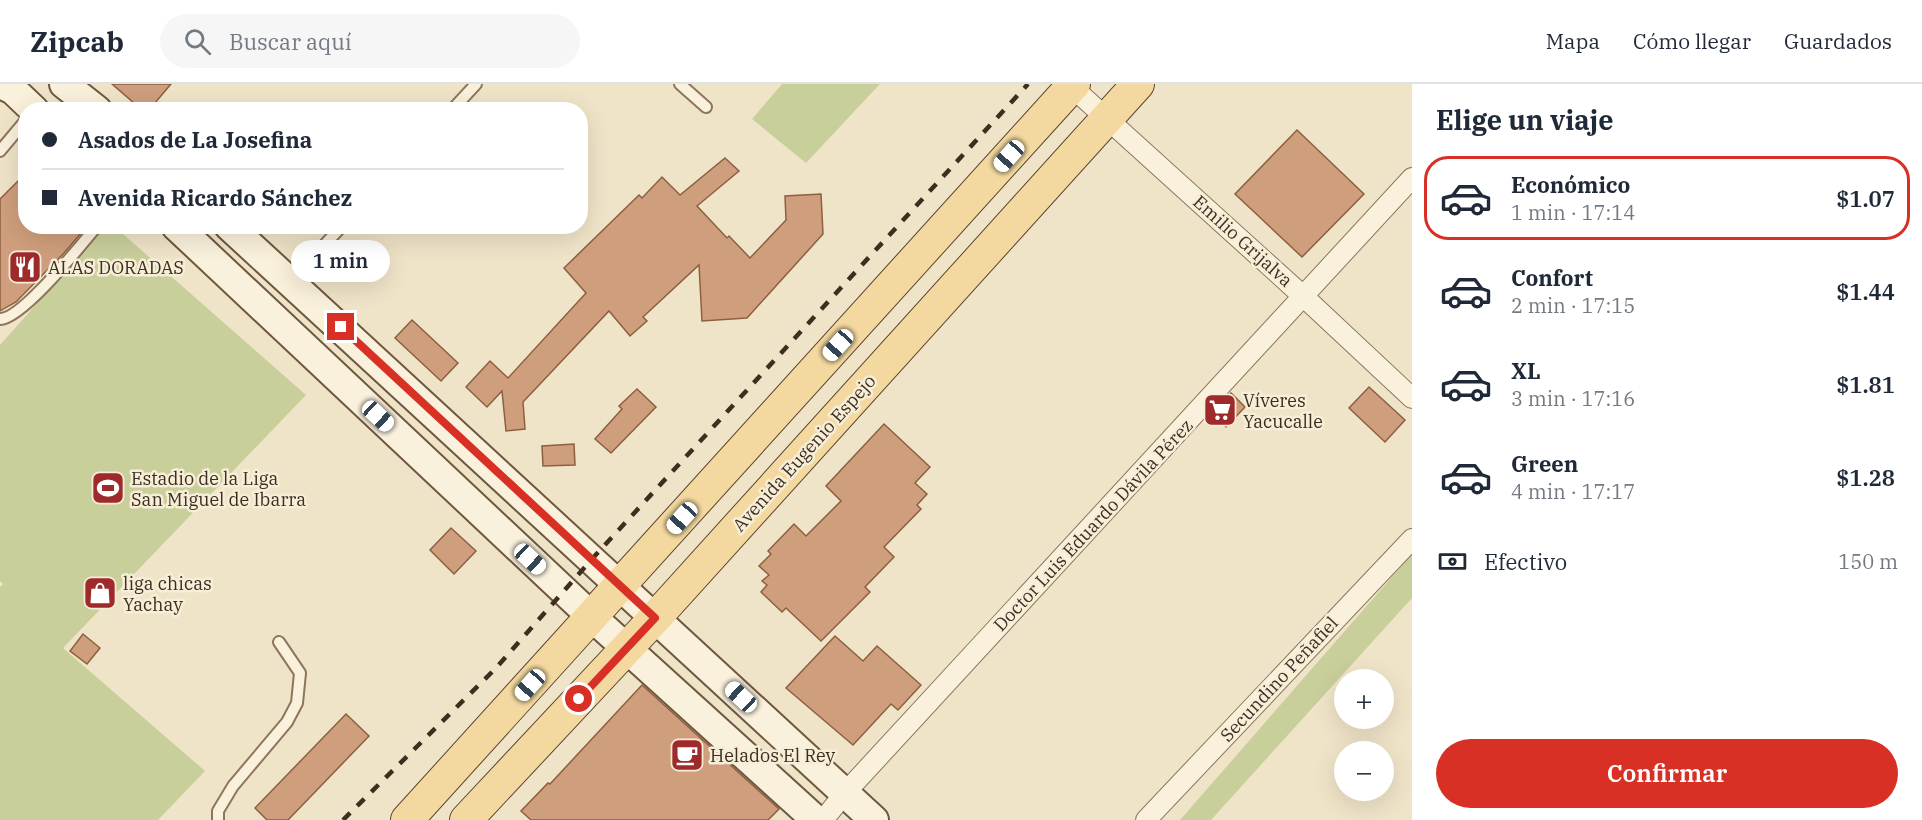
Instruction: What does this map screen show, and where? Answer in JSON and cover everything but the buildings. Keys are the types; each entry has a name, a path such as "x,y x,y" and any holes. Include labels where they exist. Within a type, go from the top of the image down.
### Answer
{"main road":[{"path":"64,84 88,102"},
{"name":"Avenida Eugenio Espejo","path":"466,820 655,618 1138,84"},
{"path":"406,820 1073,85"},
{"path":"9,88 25,102"},
{"path":"185,234 592,617 816,820"},
{"path":"238,234 874,820"}],"street":[{"name":"Emilio Grijalva","path":"1073,85 1106,118 1412,398"},
{"name":"Doctor Luis Eduardo Dávila Pérez","path":"823,820 845,793 1412,178"},
{"name":"Secundino Peñafiel","path":"1146,820 1412,538"}],"lane":[{"path":"459,102 476,84"},
{"path":"680,84 706,106"},
{"path":"0,151 18,130"},
{"path":"0,319 7,319 33,298 91,234"},
{"path":"291,281 335,234"},
{"path":"218,820 218,811 234,786 287,722 297,703 300,673 279,642"}],"green space":[{"path":"782,84 880,84 806,163 752,119"},
{"name":"Estadio de la Liga San Miguel de Ibarra","path":"99,234 123,234 306,395 63,648 205,771 158,820 0,820 0,587 3,584 0,581 0,345"},
{"path":"1412,554 1412,598 1348,669 1334,669 1334,684 1211,820 1180,820"}],"railway":[{"path":"343,820 496,668 592,559 1028,84"}],"place":[{"name":"ALAS DORADAS","path":"25,267"},
{"name":"Víveres Yacucalle","path":"1220,410"},
{"name":"Estadio de la Liga San Miguel de Ibarra","path":"108,488"},
{"name":"liga chicas Yachay","path":"100,593"},
{"name":"Helados El Rey","path":"687,755"}],"route":[{"path":"341,327 655,618 579,699"}]}
